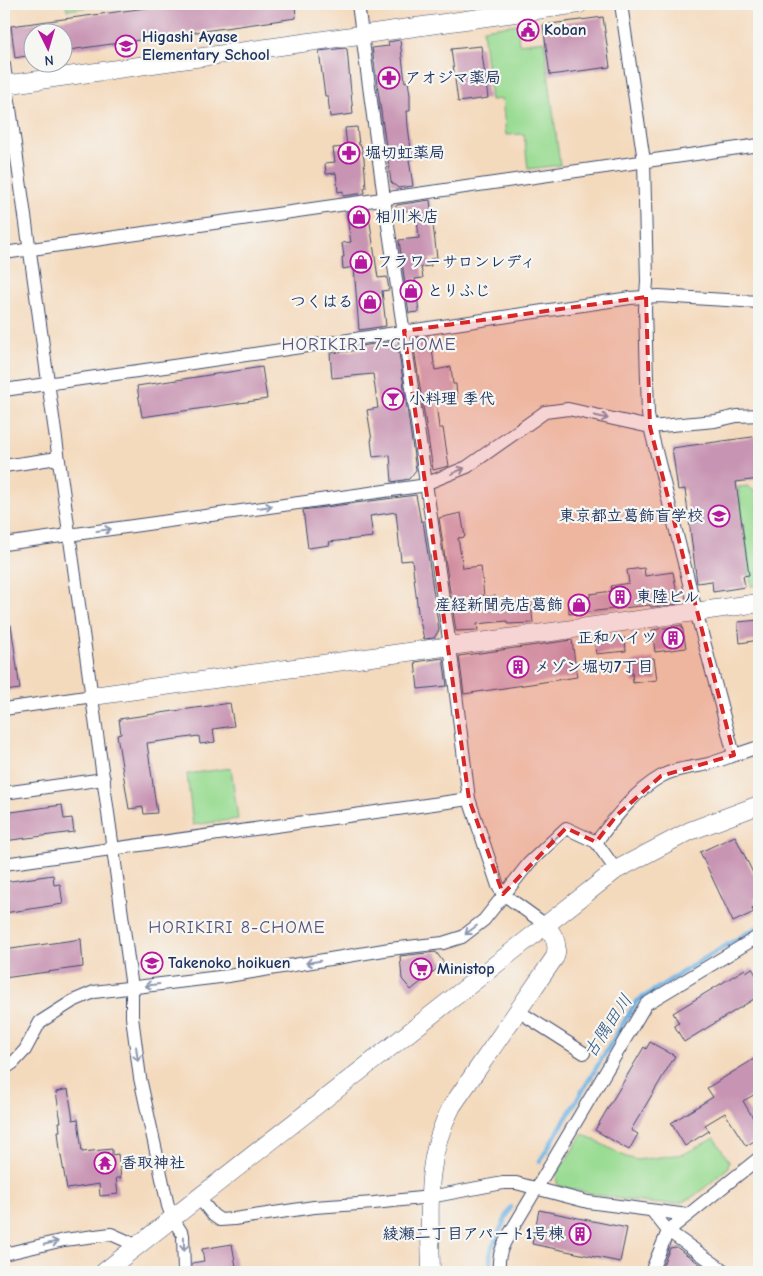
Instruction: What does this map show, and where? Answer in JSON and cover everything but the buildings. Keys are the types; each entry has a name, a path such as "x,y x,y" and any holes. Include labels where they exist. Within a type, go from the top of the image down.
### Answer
{"street":[{"path":"358,4 384,198 450,646 469,800 498,886 503,894 546,925 554,936 557,948 555,957 452,1106 442,1125 432,1163 430,1197 431,1272"},
{"path":"5,84 579,4"},
{"path":"620,4 644,161 648,414 696,611 734,755"},
{"path":"4,65 5,84 93,696 132,988 132,1017 140,1078 168,1206 173,1219 183,1235 184,1272"},
{"path":"4,253 759,145"},
{"path":"4,390 646,297 660,296 759,302"},
{"path":"4,544 427,484 467,467 545,412 568,409 650,427 759,415"},
{"path":"4,466 58,458"},
{"path":"4,709 759,602"},
{"path":"596,842 617,815 645,788 661,776 679,769 708,764 759,747"},
{"path":"4,793 104,779"},
{"path":"4,864 469,800"},
{"path":"104,1272 616,870 690,831 759,805"},
{"path":"4,1069 13,1063 25,1050 40,1022 73,1001 94,992 228,976 390,949 443,943 462,936 484,920 529,863 566,828 596,842 616,870"},
{"path":"499,1272 498,1260 500,1250 646,1004 759,936"},
{"path":"518,1011 584,1053"},
{"path":"651,1272 668,1231 759,1158"},
{"path":"199,1198 213,1215 220,1220 314,1206 374,1203 430,1197 502,1183 516,1183 588,1202 688,1215"},
{"path":"652,1211 668,1231 726,1272"},
{"path":"4,1254 64,1240 111,1234 138,1246"}],"highlighted area":[{"path":"646,297 650,427 734,755 661,776 617,815 596,842 566,828 503,894 469,799 404,331"}],"green space":[{"path":"66,4 115,4 67,10"},
{"path":"517,24 519,44 544,41 560,165 528,169 524,134 506,135 502,99 491,100 483,29"},
{"path":"748,486 759,495 759,585 751,586 738,487"},
{"path":"231,768 238,819 193,825 187,774"},
{"path":"583,1134 626,1157 637,1160 684,1154 714,1138 729,1161 728,1168 696,1194 685,1201 675,1203 660,1204 623,1200 559,1186 556,1175"}],"waterway":[{"name":"古隅田川","path":"540,1161 636,1002 759,926"},
{"name":"古隅田川","path":"491,1272 490,1256 492,1247 511,1207"}],"place":[{"name":"Koban","path":"528,30"},
{"name":"Higashi Ayase Elementary School","path":"126,46"},
{"name":"アオジマ薬局","path":"389,78"},
{"name":"堀切虹薬局","path":"349,153"},
{"name":"相川米店","path":"359,217"},
{"name":"フラワーサロンレディ","path":"361,262"},
{"name":"とりふじ","path":"411,291"},
{"name":"つくはる","path":"370,302"},
{"name":"小料理 季代","path":"393,399"},
{"name":"東京都立葛飾盲学校","path":"719,516"},
{"name":"東陸ビル","path":"620,597"},
{"name":"産経新聞売店葛飾","path":"579,605"},
{"name":"正和ハイツ","path":"673,638"},
{"name":"メゾン堀切7丁目","path":"518,667"},
{"name":"Takenoko hoikuen","path":"152,963"},
{"name":"Ministop","path":"421,969"},
{"name":"香取神社","path":"105,1163"},
{"name":"綾瀬二丁目アパート1号棟","path":"580,1234"}],"district":[{"name":"HORIKIRI 7-CHOME","path":"369,344"},
{"name":"HORIKIRI 8-CHOME","path":"237,927"}]}
